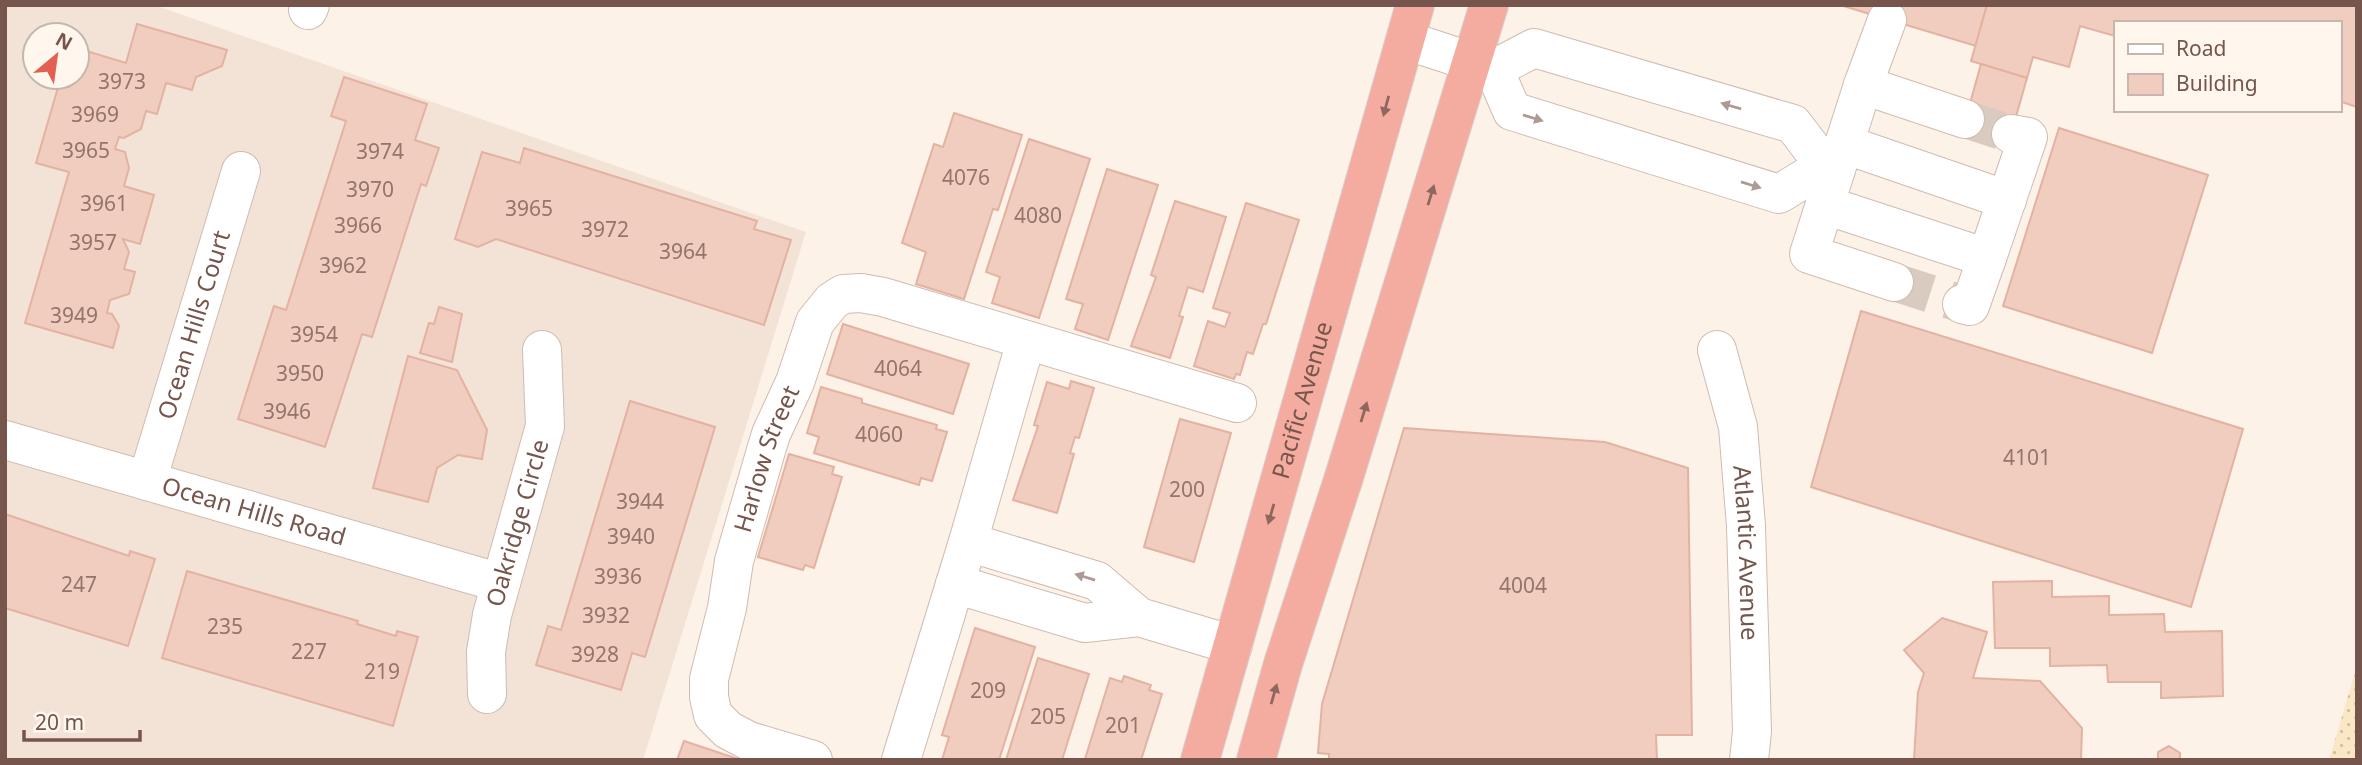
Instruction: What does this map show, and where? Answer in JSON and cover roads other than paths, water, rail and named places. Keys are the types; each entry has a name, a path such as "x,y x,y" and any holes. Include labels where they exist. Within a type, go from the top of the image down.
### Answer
{"highway":[{"path":"1256,760 1283,664 1344,477 1483,65 1489,5"},
{"name":"Pacific Avenue","path":"1200,760 1410,23"}],"street":[{"path":"1887,20 1835,160 1825,205 1809,254 1894,282"},
{"path":"1410,23 1483,65 1512,111 1779,194 1835,160"},
{"path":"1483,65 1534,48 1793,124 1835,160 2007,200"},
{"path":"1863,85 1965,119"},
{"path":"1962,304 1970,306 2028,137 2011,134"},
{"name":"Ocean Hills Court","path":"147,481 241,171"},
{"path":"1825,205 1987,258"},
{"name":"Harlow Street","path":"813,760 749,741 728,730 713,715 709,679 727,608 734,561 771,433 795,382 814,322 832,301 843,294 861,293 883,297 1237,403"},
{"path":"901,760 1026,341"},
{"name":"Oakridge Circle","path":"486,694 486,652 492,615 543,441 545,409 542,350"},
{"name":"Atlantic Avenue","path":"1717,350 1738,427 1745,514 1752,731 1749,760"},
{"name":"Ocean Hills Road","path":"5,440 501,583"},
{"path":"968,542 1097,581 1139,617"},
{"path":"955,584 1085,623 1139,617 1233,645"}],"tunnel":[{"path":"1965,119 2011,134"},
{"path":"1894,282 1962,304"}]}
